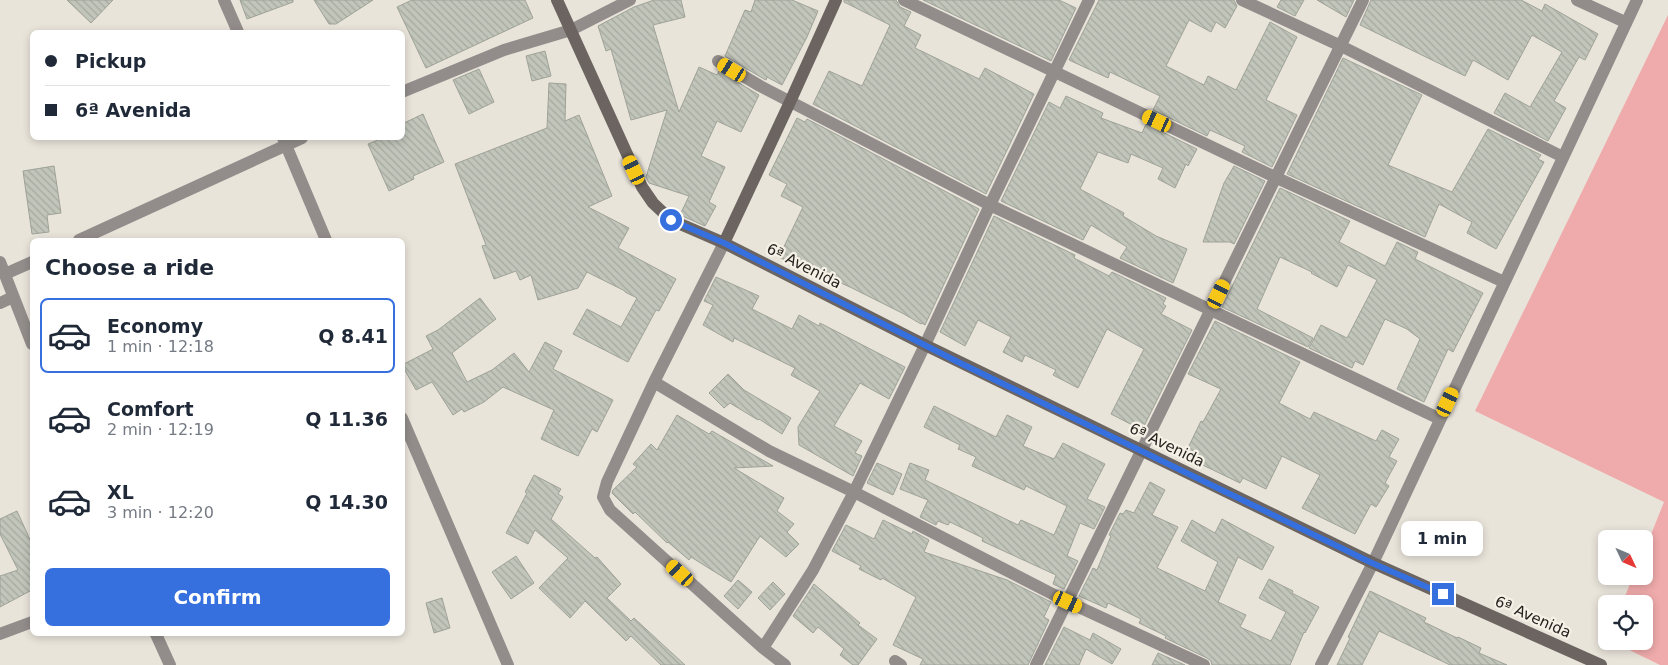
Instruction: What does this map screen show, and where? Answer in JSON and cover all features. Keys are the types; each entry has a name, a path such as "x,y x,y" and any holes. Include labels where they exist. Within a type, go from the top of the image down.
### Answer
{"street":[{"path":"224,0 237,30"},
{"name":"6ª Avenida","path":"557,0 642,188 653,203 671,220 724,243 925,345 1372,563 1602,665"},
{"path":"405,91 504,50 571,30 630,0"},
{"path":"784,665 610,510 603,497 607,482 654,382 724,243 836,0"},
{"path":"904,0 1277,178 1504,282"},
{"path":"763,648 813,570 854,492 1089,0"},
{"path":"1242,0 1341,46 1562,158"},
{"path":"1036,665 1363,0"},
{"path":"1578,0 1626,22"},
{"path":"1321,665 1372,563 1637,0"},
{"path":"718,61 790,102 990,205 1440,419"},
{"path":"83,238 284,141 325,238"},
{"path":"30,262 2,268 30,339"},
{"path":"0,303 13,297"},
{"path":"654,382 769,451 854,492 1068,602 1204,665"},
{"path":"405,425 508,665"},
{"path":"0,634 30,623"},
{"path":"157,636 170,665"}],"shaded area":[{"path":"1668,15 1668,665 1660,665 1629,650 1653,650 1653,595 1626,595 1629,585 1653,585 1653,530 1664,502 1475,411"}],"building":[{"path":"67,0 113,0 91,23"},
{"path":"240,0 293,0 293,2 247,19"},
{"path":"314,0 373,0 336,24 329,24"},
{"path":"412,0 525,0 533,18 426,68 397,7"},
{"path":"654,0 681,0 685,17 653,25 679,112 699,67 717,75 719,71 759,95 741,132 717,121 701,156 725,167 709,202 716,206 705,226 680,215 689,196 649,183 646,177 667,110 631,120 611,49 606,51 598,26 634,7"},
{"path":"755,0 792,0 818,11 782,85 767,77 766,80 764,79 725,56 745,10 751,12"},
{"path":"844,0 896,0 900,7 911,12 904,26 921,35 915,48 979,79 985,68 1034,94 986,194 813,104 829,71 862,86 890,25 844,2"},
{"path":"923,0 1059,0 1076,8 1051,61"},
{"path":"1099,0 1234,0 1237,6 1225,28 1216,22 1211,32 1189,20 1166,66 1204,85 1208,76 1236,90 1270,22 1297,37 1266,100 1297,115 1272,167 1242,152 1245,146 1210,130 1207,136 1153,110 1160,96 1110,72 1108,78 1069,60"},
{"path":"1281,0 1304,0 1295,16 1277,7"},
{"path":"1317,0 1354,0 1346,17"},
{"path":"1371,0 1521,0 1542,11 1545,4 1598,34 1585,60 1579,57 1554,101 1566,108 1548,141 1494,113 1505,93 1530,107 1562,52 1532,35 1508,80 1473,60 1465,76 1360,25"},
{"path":"545,51 551,76 532,81 526,56"},
{"path":"1343,58 1422,95 1388,165 1452,192 1488,129 1541,155 1538,159 1544,162 1496,249 1467,233 1472,222 1439,204 1425,237 1287,174"},
{"path":"479,69 494,102 469,114 453,80"},
{"path":"549,83 566,84 565,121 579,115 612,196 588,207 629,228 618,248 676,279 659,311 656,310 628,362 573,334 587,309 621,327 637,298 587,272 578,288 538,300 531,275 520,280 516,271 494,279 482,246 486,245 455,164 547,128"},
{"path":"1066,96 1103,113 1101,118 1142,133 1146,124 1197,149 1188,166 1186,164 1175,188 1158,179 1163,168 1131,154 1128,163 1098,152 1080,189 1124,213 1123,216 1156,236 1187,249 1173,283 1120,258 1127,247 1091,225 1083,240 1001,201 1049,102 1060,108"},
{"path":"423,114 444,162 413,176 414,179 389,191 368,144 378,140 405,140 405,123"},
{"path":"797,118 805,122 807,119 979,209 925,325 852,288 804,266 803,269 779,257 803,207 781,196 787,184 769,175"},
{"path":"54,166 61,213 47,215 49,232 32,234 23,171"},
{"path":"1234,166 1265,181 1234,244 1230,242 1203,242 1224,183"},
{"path":"1280,188 1350,221 1339,242 1385,266 1397,242 1418,252 1415,259 1483,293 1453,352 1448,349 1424,402 1397,389 1420,339 1407,329 1385,319 1363,365 1355,361 1352,368 1309,348 1321,325 1347,338 1377,280 1348,265 1337,287 1312,272 1280,257 1257,309 1313,338 1308,347 1222,307"},
{"path":"994,216 1075,255 1074,258 1109,276 1112,272 1166,298 1163,304 1166,306 1161,314 1192,330 1142,430 1111,414 1144,349 1107,329 1078,388 1053,375 1056,370 1025,355 1022,362 1003,352 1011,337 978,320 965,346 940,332"},
{"path":"716,277 759,296 752,309 792,329 799,315 819,326 820,323 905,367 889,399 860,383 834,426 862,441 855,453 862,456 853,476 799,445 798,427 820,391 791,375 795,368 734,338 733,342 703,325 713,305 704,301"},
{"path":"480,298 496,319 452,353 467,382 492,370 514,353 529,372 545,342 562,351 553,369 613,400 597,432 592,429 578,456 541,439 554,410 503,387 484,402 464,412 462,409 453,415 432,382 416,390 405,370 405,363 433,349 426,336 438,330"},
{"path":"1215,321 1300,362 1279,403 1310,419 1314,412 1376,441 1382,430 1399,439 1389,457 1397,461 1385,483 1389,486 1376,507 1371,504 1355,534 1302,508 1320,475 1282,456 1266,489 1243,478 1240,483 1184,456 1201,421 1203,422 1221,389 1188,374"},
{"path":"728,374 744,390 791,418 782,434 730,403 724,408 709,393"},
{"path":"934,406 996,437 1007,415 1032,427 1023,446 1054,459 1063,443 1105,464 1087,499 1105,507 1094,529 1080,523 1067,556 1078,561 1064,589 1053,584 1056,575 982,541 983,538 950,522 948,525 938,521 936,525 920,517 928,500 900,489 910,463 929,470 925,480 1018,525 1021,520 1054,535 1067,506 1026,486 1024,490 972,466 976,457 958,449 960,445 924,427"},
{"path":"677,415 709,434 712,431 773,466 734,468 784,498 777,511 794,524 787,532 799,544 786,557 760,536 731,582 691,557 689,560 667,543 635,512 633,514 612,493 637,467 633,464 651,444 657,450"},
{"path":"877,463 902,474 893,495 867,483"},
{"path":"534,475 561,489 558,494 563,497 551,519 595,558 597,557 621,584 607,598 631,621 634,618 685,665 661,665 631,636 626,641 585,601 570,618 539,588 568,558 535,530 528,544 506,533 527,493 525,492"},
{"path":"1150,482 1165,490 1152,515 1178,527 1157,568 1205,591 1218,562 1181,541 1192,520 1215,533 1222,519 1274,547 1262,570 1238,557 1218,602 1246,615 1240,627 1271,641 1286,612 1259,598 1269,579 1319,607 1304,632 1290,665 1212,665 1211,661 1207,658 1139,623 1141,619 1108,603 1106,608 1079,596 1093,568 1097,570 1111,536 1109,535 1120,513 1123,514 1126,510 1134,513"},
{"path":"17,511 30,540 30,591 0,607 0,576 18,570 0,534 0,519"},
{"path":"883,520 912,534 913,531 929,540 924,552 1007,580 1051,602 1044,617 1049,620 1028,665 920,665 923,659 893,645 916,597 882,578 881,580 859,569 861,566 832,551 846,525 874,539"},
{"path":"516,556 534,583 511,599 492,572"},
{"path":"738,580 752,592 738,609 724,596"},
{"path":"773,582 785,594 770,610 758,598"},
{"path":"814,584 860,623 858,625 877,639 858,665 853,665 840,655 844,649 818,627 813,633 793,616"},
{"path":"1370,591 1426,618 1424,622 1481,648 1479,653 1507,665 1450,665 1379,631 1362,665 1337,665"},
{"path":"442,598 450,628 434,633 426,603"},
{"path":"1064,627 1090,640 1093,633 1121,649 1112,664 1086,649 1079,665 1045,665"},
{"path":"1158,653 1185,665 1152,665"}],"route":[{"path":"671,220 724,243 958,362 1372,563 1443,594"}]}
